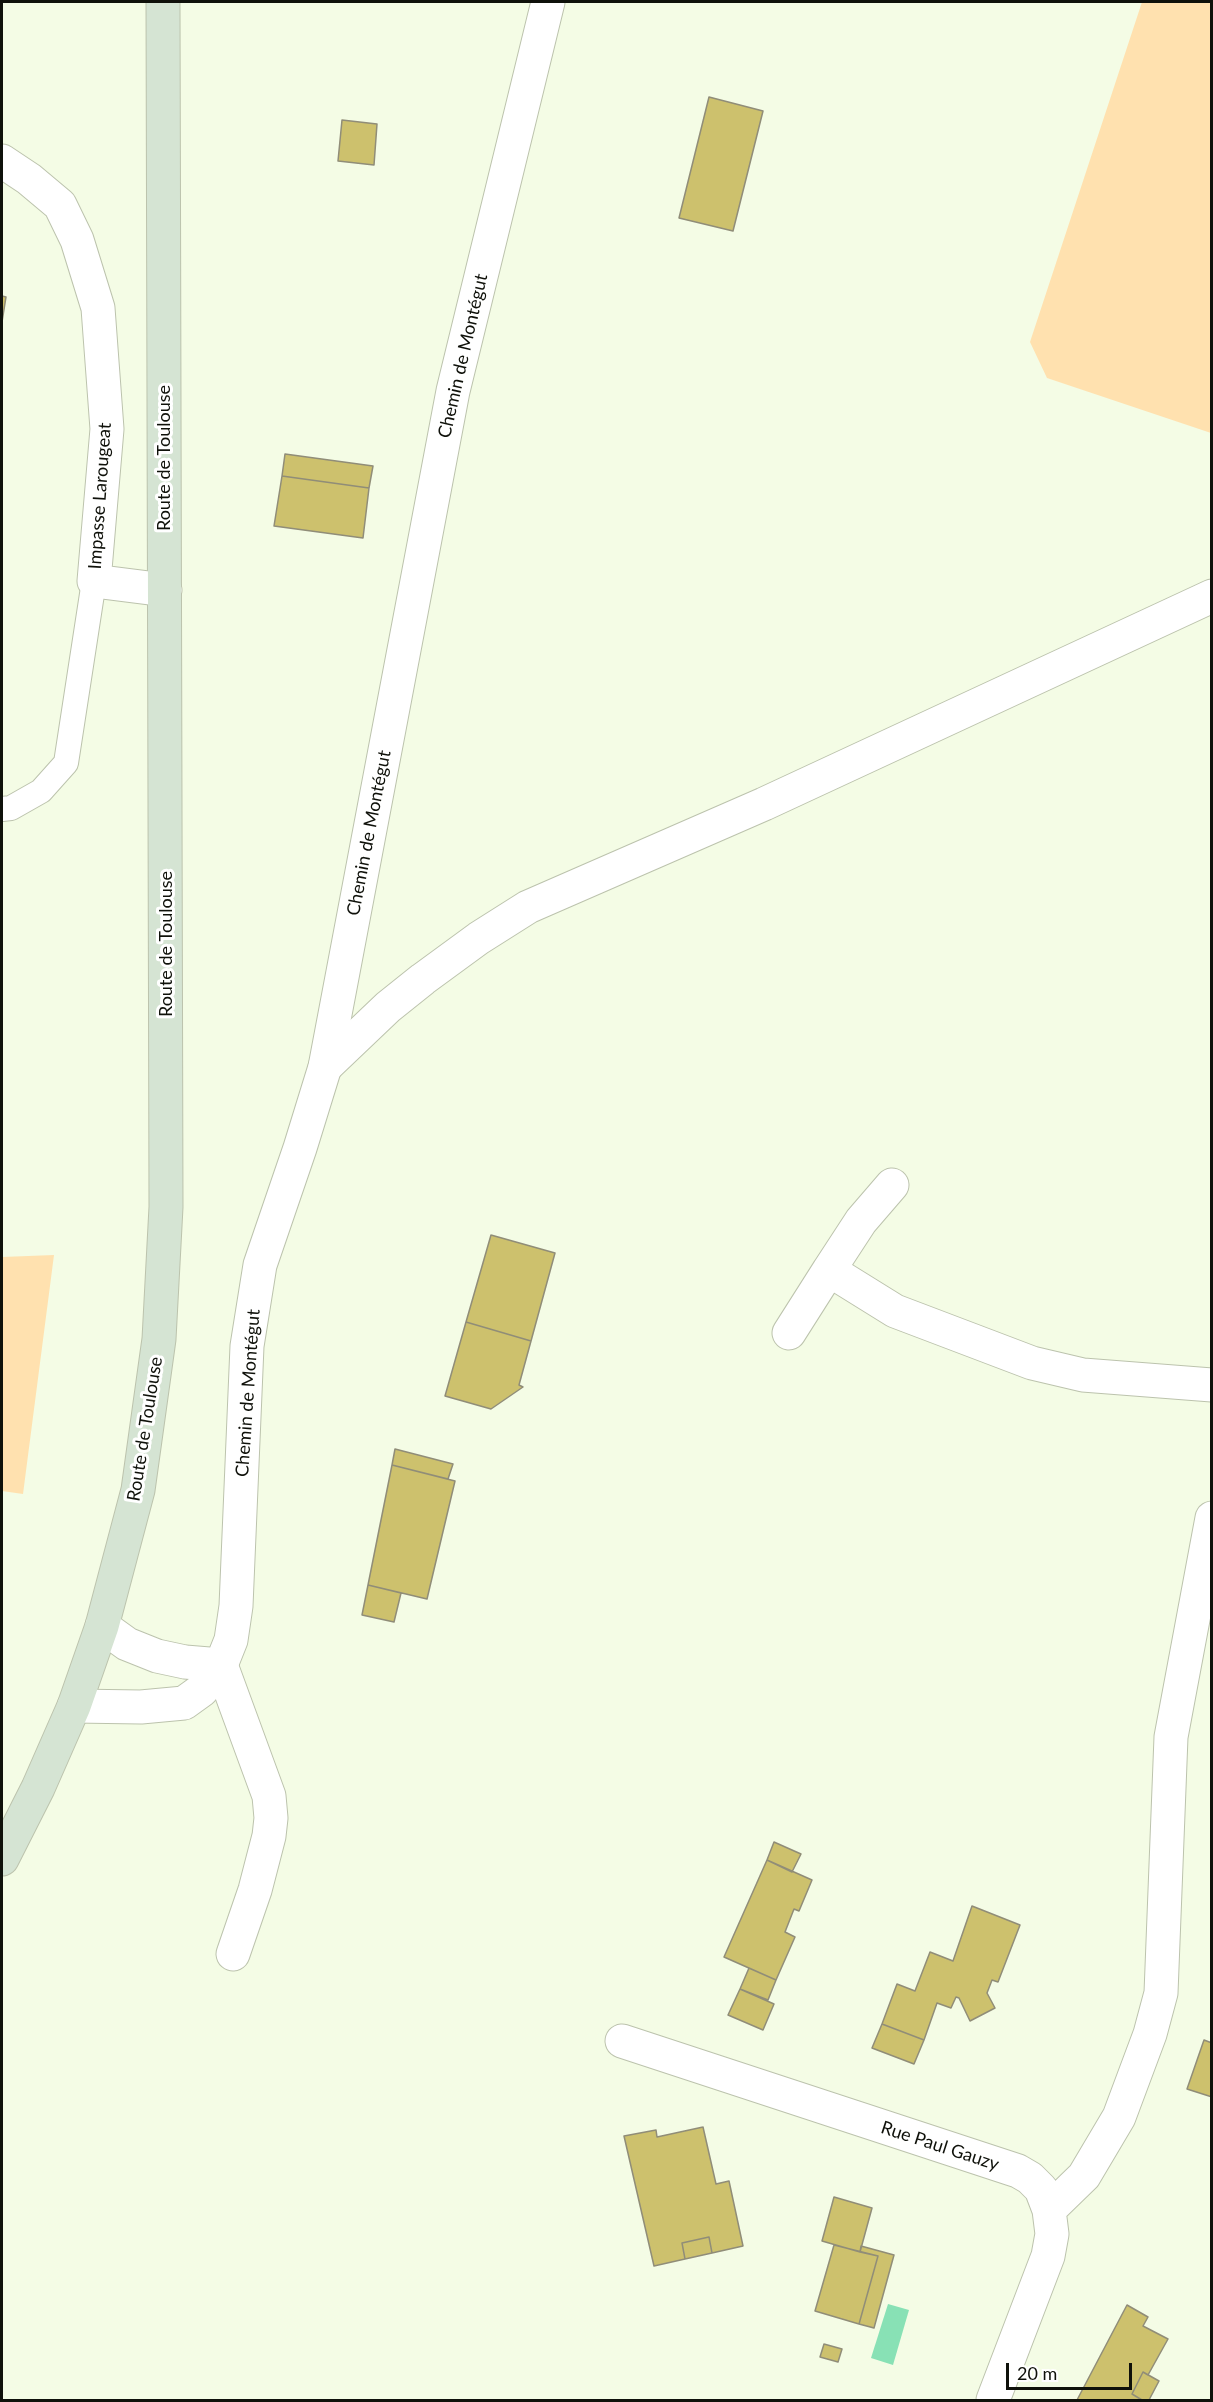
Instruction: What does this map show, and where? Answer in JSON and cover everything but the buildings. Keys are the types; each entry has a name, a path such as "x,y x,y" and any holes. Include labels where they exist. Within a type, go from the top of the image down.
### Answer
{"main road":[{"name":"Route de Toulouse","path":"2,1859 38,1788 74,1706 102,1626 138,1490 159,1339 166,1207 163,2"}],"street":[{"name":"Chemin de Montégut","path":"74,1706 141,1707 184,1703 202,1690 221,1665 231,1640 236,1606 247,1346 260,1264 325,1067 453,391 548,2"},
{"name":"Impasse Larougeat","path":"2,161 29,179 60,205 77,240 98,308 107,429 94,581 165,590"},
{"path":"325,1067 388,1007 423,979 479,938 528,908 764,804 1212,596"},
{"path":"789,1334 861,1221 892,1185"},
{"path":"829,1270 895,1311 1032,1363 1083,1375 1212,1385"},
{"path":"1049,2210 1084,2176 1119,2117 1150,2034 1161,1993 1171,1737 1212,1518"},
{"path":"102,1626 127,1644 157,1656 185,1662 221,1665 269,1796 272,1818 255,1890 233,1954"},
{"name":"Rue Paul Gauzy","path":"622,2041 1018,2171 1030,2178 1041,2189 1049,2210 1052,2234 1048,2256 993,2400"}],"lane":[{"path":"2,809 11,808 40,791 66,763 94,581"}],"shaded area":[{"path":"1142,2 1211,2 1211,433 1047,378 1030,342"},
{"path":"54,1255 23,1494 2,1491 2,1257"},
{"path":"888,2304 909,2310 893,2365 871,2358"}]}
